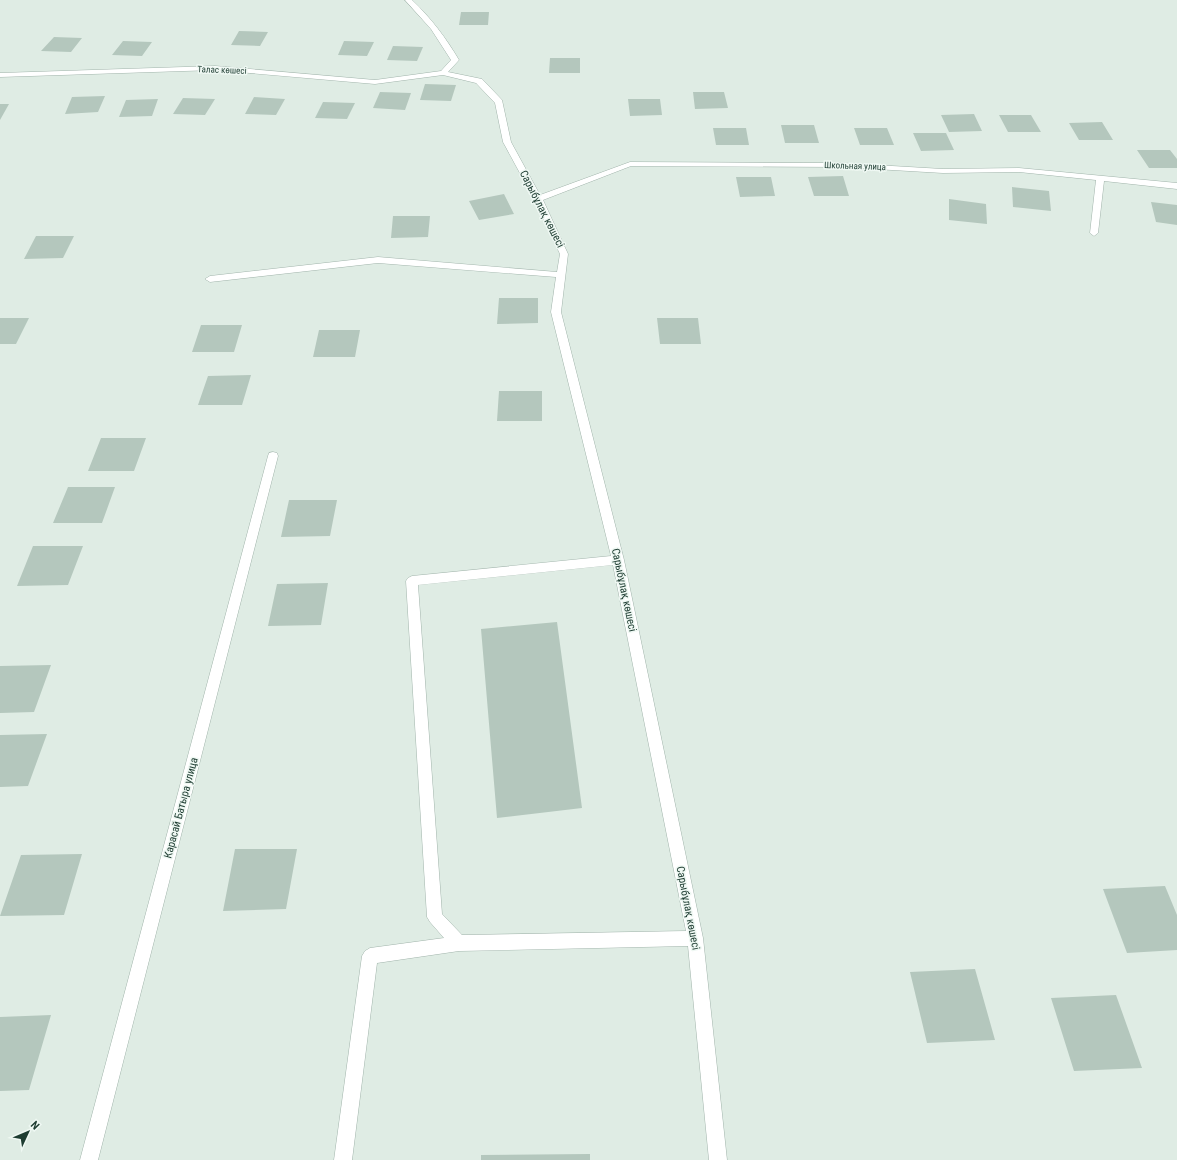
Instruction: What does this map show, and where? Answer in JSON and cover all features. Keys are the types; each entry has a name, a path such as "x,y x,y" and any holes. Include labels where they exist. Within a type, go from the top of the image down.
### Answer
{"street":[{"path":"408,0 424,15 448,47 455,60 443,73"},
{"name":"Талас көшесі","path":"0,75 215,68 375,82 443,73"},
{"name":"Сарыбұлақ көшесі","path":"443,73 479,81 499,102 507,142 538,199 564,254 556,312 618,560 695,938 718,1160"},
{"name":"Школьная улица","path":"538,199 630,164 841,165 943,171 1019,170 1177,186"},
{"path":"1094,234 1100,178"},
{"path":"210,279 378,260 561,276"},
{"name":"Карасай Батыра улица","path":"89,1160 273,456"},
{"path":"459,944 435,917 412,580 618,560"},
{"path":"343,1160 370,956 459,944 695,938"}],"building":[{"path":"461,12 489,12 488,25 459,25"},
{"path":"239,31 268,32 260,46 231,45"},
{"path":"54,37 82,38 71,52 41,51"},
{"path":"123,41 152,42 142,56 112,55"},
{"path":"344,41 374,42 367,56 338,55"},
{"path":"393,46 423,47 417,61 387,60"},
{"path":"550,58 580,58 580,73 549,73"},
{"path":"425,84 456,85 451,101 420,100"},
{"path":"380,92 411,93 405,110 373,108"},
{"path":"693,92 724,92 728,108 695,109"},
{"path":"105,96 98,112 65,114 72,97"},
{"path":"254,97 285,99 276,115 245,114"},
{"path":"183,98 215,99 205,115 173,114"},
{"path":"158,99 152,116 119,117 126,100"},
{"path":"628,99 660,99 662,115 630,116"},
{"path":"323,102 355,103 347,119 315,118"},
{"path":"0,104 9,104 0,120"},
{"path":"974,114 982,131 949,132 941,115"},
{"path":"999,115 1031,115 1041,132 1008,132"},
{"path":"1102,122 1113,140 1079,140 1069,123"},
{"path":"781,125 814,125 819,143 785,143"},
{"path":"713,128 746,128 749,145 716,145"},
{"path":"854,128 887,128 894,145 860,145"},
{"path":"913,133 946,133 954,150 921,151"},
{"path":"1137,150 1170,150 1177,159 1177,168 1149,168"},
{"path":"843,176 849,196 814,196 808,177"},
{"path":"736,177 771,177 775,196 740,197"},
{"path":"1012,187 1049,191 1051,211 1013,207"},
{"path":"504,194 514,214 479,220 469,201"},
{"path":"949,199 986,204 987,224 949,220"},
{"path":"1151,202 1177,205 1177,225 1156,222"},
{"path":"393,216 430,216 428,237 391,238"},
{"path":"36,236 74,236 63,258 24,259"},
{"path":"499,298 538,298 538,323 497,324"},
{"path":"0,318 29,318 16,344 0,344"},
{"path":"657,318 698,318 701,344 660,344"},
{"path":"201,325 242,325 234,352 192,352"},
{"path":"319,330 360,330 355,357 313,357"},
{"path":"251,375 242,405 198,405 208,376"},
{"path":"499,391 542,391 542,421 497,421"},
{"path":"101,438 146,438 134,471 88,471"},
{"path":"68,487 115,487 102,523 53,523"},
{"path":"289,500 337,500 330,536 281,537"},
{"path":"33,546 83,546 68,585 17,586"},
{"path":"328,583 321,625 268,626 277,584"},
{"path":"557,622 582,808 497,818 481,629"},
{"path":"51,665 34,712 0,713 0,666"},
{"path":"47,734 28,786 0,787 0,735"},
{"path":"235,849 297,849 286,909 223,911"},
{"path":"82,854 64,915 0,916 21,855"},
{"path":"1165,886 1177,915 1177,950 1127,953 1103,889"},
{"path":"975,969 995,1040 927,1043 910,972"},
{"path":"1116,995 1142,1068 1074,1071 1051,998"},
{"path":"51,1015 29,1090 0,1091 0,1017"},
{"path":"590,1154 590,1160 481,1160 481,1155"}]}
